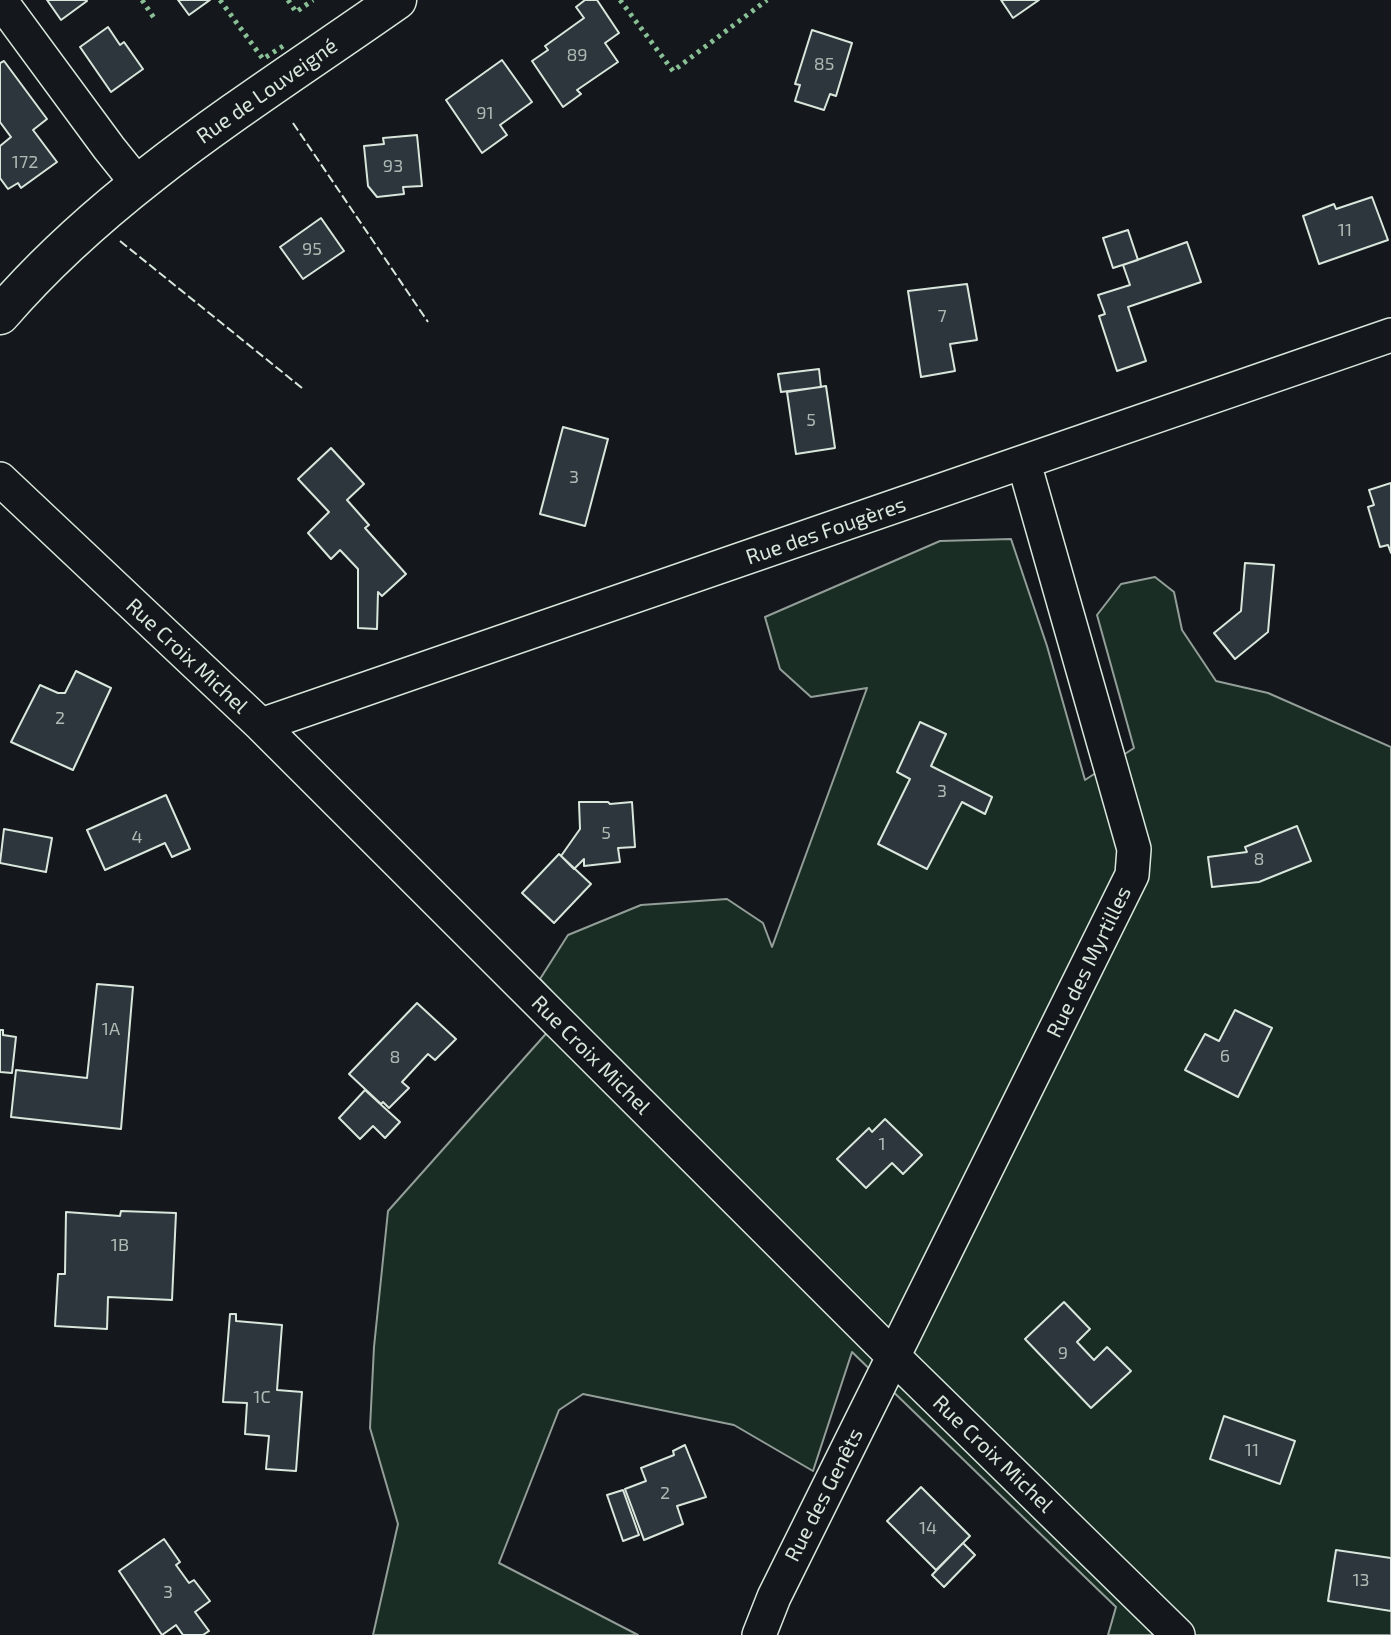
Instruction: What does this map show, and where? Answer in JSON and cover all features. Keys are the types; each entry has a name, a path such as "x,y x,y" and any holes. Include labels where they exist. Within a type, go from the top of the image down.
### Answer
{"main road":[{"name":"Rue de Louveigné","path":"0,315 72,239 137,183 397,0"}],"street":[{"path":"0,0 137,183"},
{"name":"Rue des Fougères","path":"261,725 1391,335"},
{"name":"Rue des Myrtilles","path":"894,1357 1132,875 1134,849 1024,463"},
{"name":"Rue Croix Michel","path":"0,479 261,725 894,1357 1178,1635"},
{"name":"Rue des Genêts","path":"759,1635 774,1597 894,1357"}],"green space":[{"path":"1011,539 1047,646 1085,780 1134,748 1097,615 1121,584 1155,577 1174,592 1182,630 1216,681 1268,693 1391,747 1391,1635 1108,1635 1116,1607 852,1352 813,1471 734,1425 583,1394 559,1410 499,1563 638,1635 373,1635 398,1524 370,1428 374,1347 388,1211 568,1009 540,979 568,935 641,905 727,899 763,923 772,947 867,688 811,697 780,669 765,617 940,541"}],"building":[{"path":"47,0 86,0 87,1 61,20"},
{"path":"178,0 210,0 189,15"},
{"path":"585,0 597,0 619,33 605,43 618,62 577,90 581,94 563,107 532,61 548,50 545,46 584,18 576,7"},
{"path":"1001,0 1039,0 1013,18"},
{"path":"108,27 120,45 124,42 143,69 111,92 80,47"},
{"path":"812,30 852,43 836,96 830,94 824,110 795,101 800,85 795,84"},
{"path":"502,60 532,102 500,125 507,135 482,153 446,100"},
{"path":"4,61 47,119 33,130 57,162 21,188 18,183 8,189 0,178 0,146 11,137 0,122 0,63"},
{"path":"417,135 422,186 403,187 404,194 377,197 368,186 364,146 384,144 383,138"},
{"path":"1372,197 1388,240 1319,264 1303,216 1334,204 1336,209"},
{"path":"321,218 344,251 303,279 280,247"},
{"path":"1128,230 1138,260 1113,268 1103,238"},
{"path":"1187,242 1201,282 1128,307 1146,361 1117,371 1099,316 1105,314 1098,295 1130,285 1123,265"},
{"path":"967,284 977,340 950,344 955,371 921,377 908,291"},
{"path":"819,369 821,387 781,392 778,374"},
{"path":"826,386 835,448 796,454 787,392"},
{"path":"563,427 608,439 585,526 540,514"},
{"path":"331,448 364,484 347,500 369,525 365,528 406,574 382,596 378,592 377,629 358,628 358,569 340,550 331,559 308,533 329,512 298,479"},
{"path":"1391,483 1391,553 1388,545 1380,547 1368,507 1374,505 1369,490"},
{"path":"1245,563 1274,565 1268,632 1235,659 1214,633 1241,611"},
{"path":"76,671 111,688 73,770 11,742 40,685 58,693 65,693"},
{"path":"920,722 946,734 931,766 992,797 985,814 962,802 927,869 878,844 910,779 897,772"},
{"path":"166,795 190,849 172,857 165,843 105,870 87,830"},
{"path":"579,802 632,802 635,847 618,848 620,862 584,866 584,859 574,869 561,856 580,829"},
{"path":"1297,826 1311,861 1259,882 1212,887 1208,857 1247,852 1245,847"},
{"path":"4,829 52,838 46,872 0,863"},
{"path":"559,854 591,884 554,923 522,893"},
{"path":"97,984 133,987 121,1129 11,1117 16,1070 87,1078"},
{"path":"417,1003 456,1039 435,1060 428,1054 402,1082 409,1088 389,1108 383,1102 381,1104 349,1074"},
{"path":"1235,1010 1272,1028 1238,1097 1185,1070 1205,1034 1219,1041"},
{"path":"0,1030 3,1030 3,1035 16,1037 12,1073 0,1072"},
{"path":"365,1090 400,1122 385,1138 373,1126 360,1139 339,1118"},
{"path":"885,1119 922,1155 903,1174 892,1163 866,1188 837,1159 869,1128 872,1132"},
{"path":"121,1211 176,1213 172,1300 108,1297 107,1329 55,1326 58,1274 65,1274 66,1212 120,1216"},
{"path":"1064,1302 1090,1329 1077,1342 1094,1360 1107,1347 1131,1371 1091,1408 1025,1339"},
{"path":"230,1314 236,1314 236,1321 282,1325 277,1390 302,1392 296,1471 266,1469 269,1436 245,1434 247,1403 223,1402"},
{"path":"1224,1416 1295,1441 1280,1484 1210,1459"},
{"path":"685,1445 706,1497 677,1506 683,1524 644,1540 625,1489 646,1481 641,1468 674,1455 673,1451"},
{"path":"921,1487 970,1536 936,1570 887,1521"},
{"path":"623,1490 639,1535 623,1541 607,1495"},
{"path":"164,1539 180,1562 176,1565 189,1583 194,1580 210,1601 195,1612 209,1631 203,1635 183,1635 176,1625 162,1635 119,1571"},
{"path":"963,1543 975,1555 944,1587 932,1575"},
{"path":"1336,1550 1391,1558 1391,1611 1328,1601"}],"hedge":[{"path":"142,0 156,21"},
{"path":"220,0 263,59 283,46"},
{"path":"288,0 296,12 313,0"},
{"path":"620,0 673,71 767,0"}],"fence":[{"path":"293,123 428,322"},
{"path":"120,241 302,388"}]}
